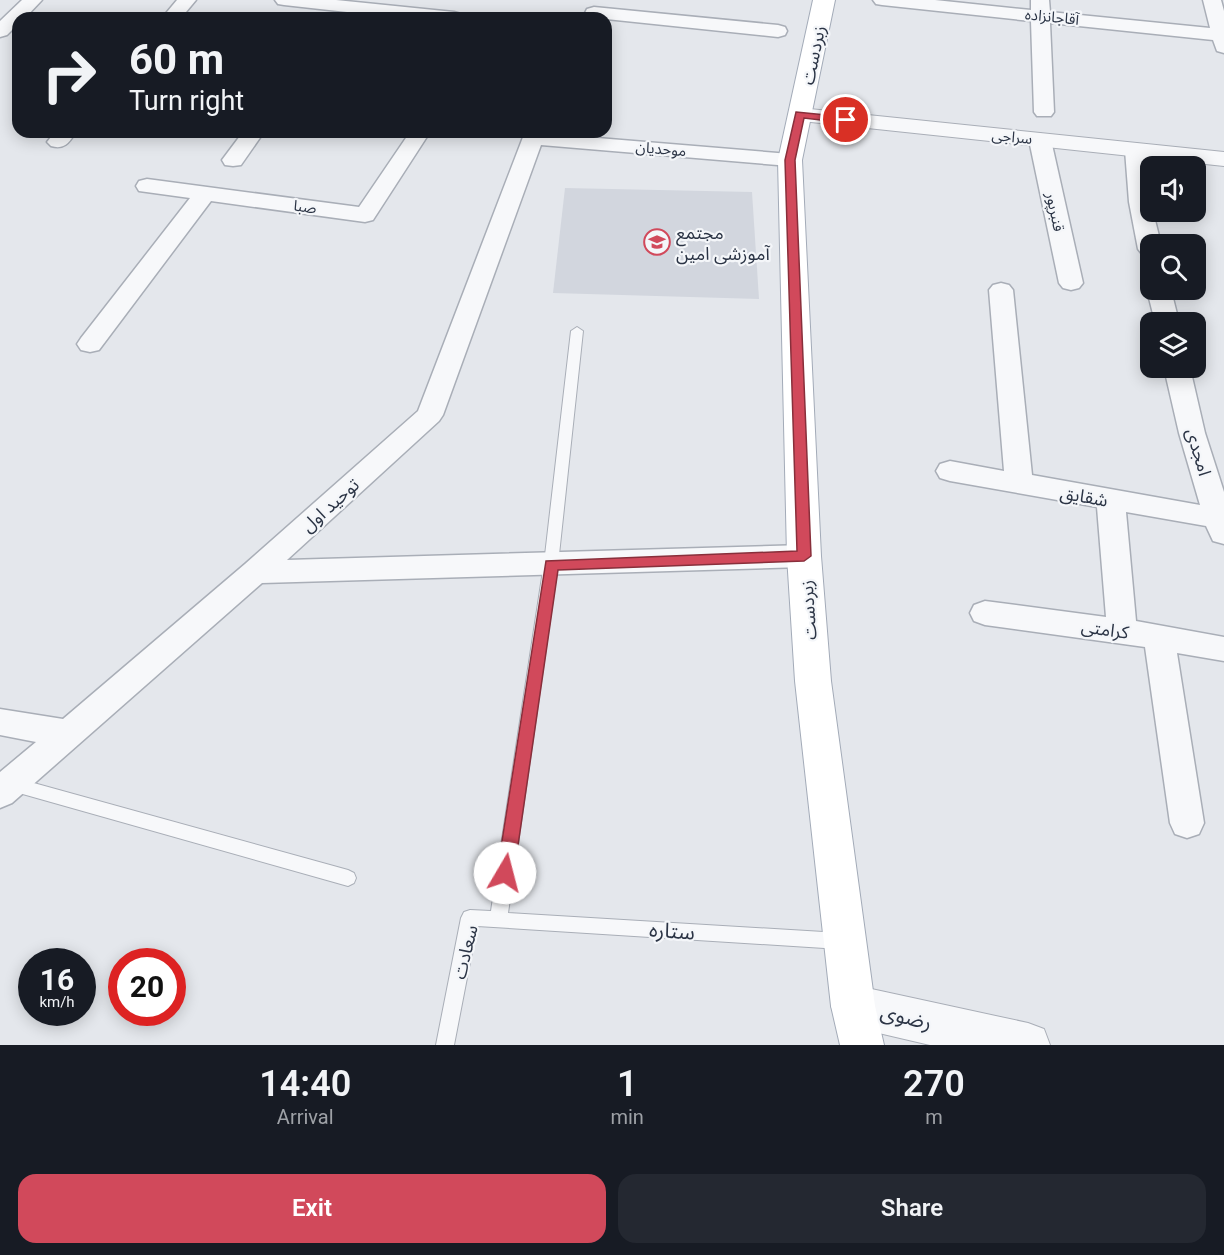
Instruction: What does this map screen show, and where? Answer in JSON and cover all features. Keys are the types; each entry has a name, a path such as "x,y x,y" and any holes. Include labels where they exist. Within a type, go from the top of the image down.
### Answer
{"main road":[{"name":"زبردست","path":"824,0 790,160 804,556 813,681 856,1032"}],"street":[{"path":"20,12 33,0"},
{"path":"176,12 187,0"},
{"path":"284,0 344,12 410,6 432,12"},
{"name":"آقاجانزاده","path":"882,0 1040,8 1223,41"},
{"path":"1212,0 1223,41"},
{"path":"1040,8 1044,112"},
{"path":"596,10 778,31"},
{"path":"0,31 12,20"},
{"name":"سراجی","path":"800,114 1224,159"},
{"path":"233,160 250,138"},
{"name":"صبا","path":"147,186 365,215 416,138"},
{"name":"توحید اول","path":"5,788 255,572 430,415 533,138"},
{"name":"موحدیان","path":"565,138 790,160"},
{"name":"قنبرپور","path":"1040,140 1071,284"},
{"path":"1136,150 1140,202 1147,234"},
{"path":"90,344 204,194"},
{"path":"1002,290 1019,484"},
{"name":"امجدی","path":"1181,378 1211,455 1221,527"},
{"name":"شقایق","path":"950,471 1111,500 1221,527"},
{"path":"1111,500 1122,631"},
{"path":"255,572 804,556"},
{"name":"کرامتی","path":"985,613 1122,631 1224,649"},
{"path":"1159,638 1187,823"},
{"path":"0,722 69,734"},
{"name":"رضوی","path":"856,1032 1028,1045"}],"lane":[{"name":"سعادت","path":"445,1045 470,918 498,920 551,564 577,331"},
{"path":"5,788 348,878"},
{"name":"ستاره","path":"498,920 845,942"}],"shaded area":[{"name":"مجتمع آموزشی امین","path":"565,188 752,192 759,299 553,293"}],"place":[{"name":"مجتمع آموزشی امین","path":"657,242"}],"route":[{"path":"505,873 551,564 804,556 790,160 800,114 846,120"}]}
